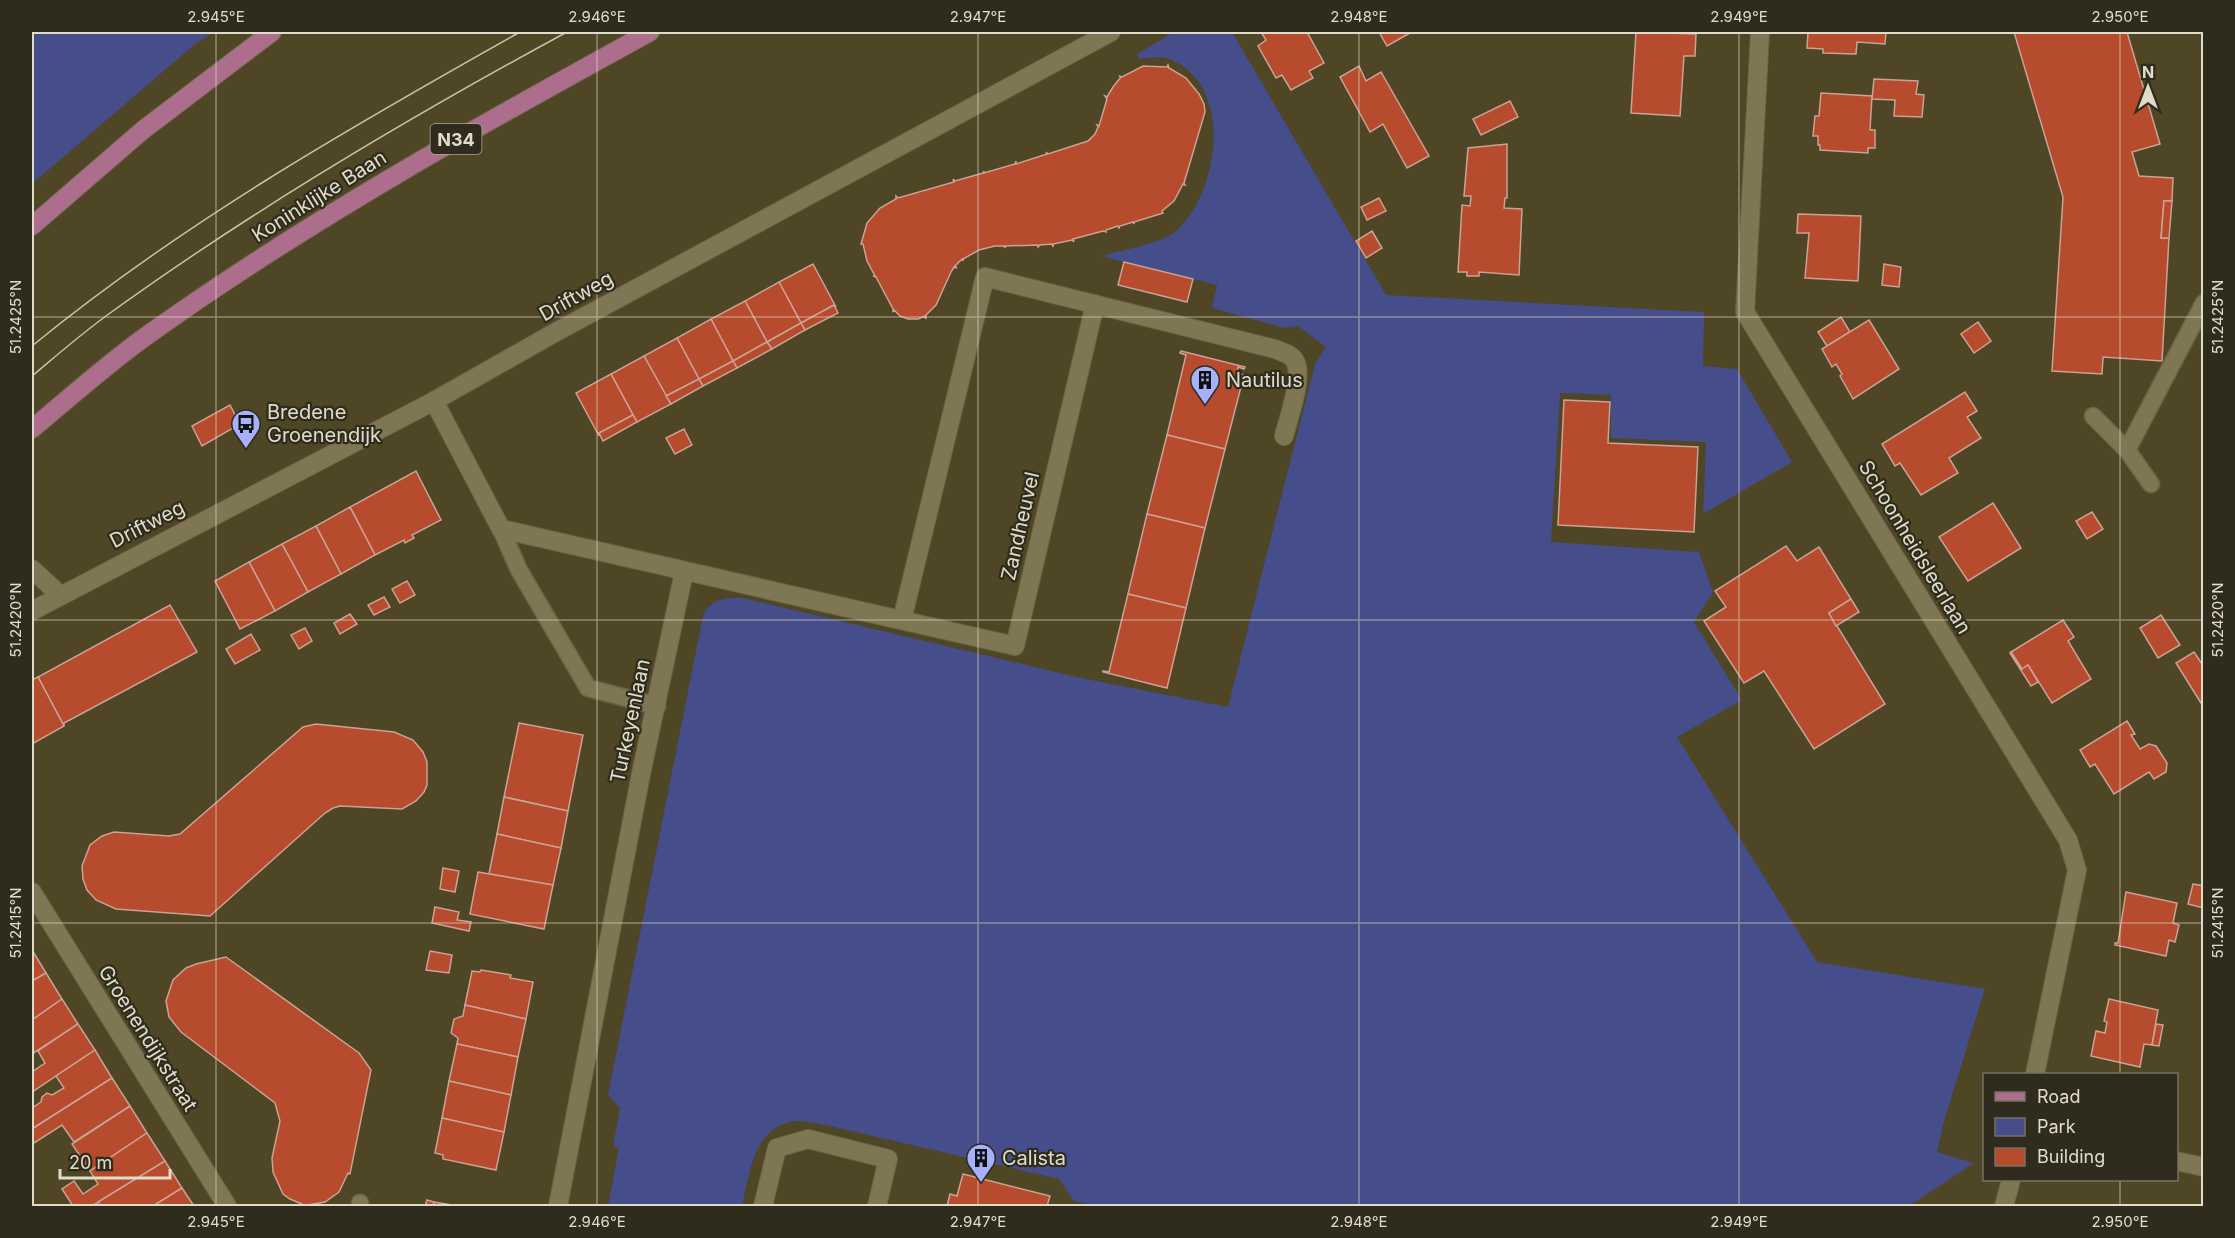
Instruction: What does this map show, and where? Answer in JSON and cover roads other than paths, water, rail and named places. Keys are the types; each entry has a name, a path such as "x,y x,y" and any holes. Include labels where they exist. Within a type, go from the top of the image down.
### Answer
{"main road":[{"path":"32,226 143,130 272,32"},
{"name":"Koninklijke Baan","path":"32,429 89,380 159,327 323,217 411,164 650,32"}],"street":[{"name":"Driftweg","path":"32,611 434,401 567,326 1111,32"},
{"name":"Schoonheidsleerlaan","path":"1760,32 1744,312 2068,840 2077,870 2035,1073"},
{"path":"902,620 986,277 1275,349 1288,355 1295,362 1298,373 1284,436"},
{"name":"Zandheuvel","path":"684,572 1015,646 1095,304"},
{"path":"434,401 501,529 684,572"},
{"path":"32,569 60,595"},
{"name":"Turkeyenlaan","path":"558,1206 641,774 684,572"},
{"name":"Groenendijkstraat","path":"32,892 227,1206"},
{"path":"763,1206 777,1148 808,1139 888,1159 877,1206"},
{"path":"2178,1161 2204,1167"},
{"path":"2004,1206 2010,1181"}],"lane":[{"path":"2127,450 2204,303"},
{"path":"2093,417 2127,450 2151,484"},
{"path":"501,529 519,570 588,688 657,706"}],"tram line":[{"path":"32,346 148,258 269,178 520,32"},
{"path":"32,376 106,316 274,202 448,98 567,32"}],"place":[{"name":"Nautilus","path":"1205,406"},
{"name":"Bredene Groenendijk","path":"246,450"},
{"name":"Calista","path":"981,1184"}]}
